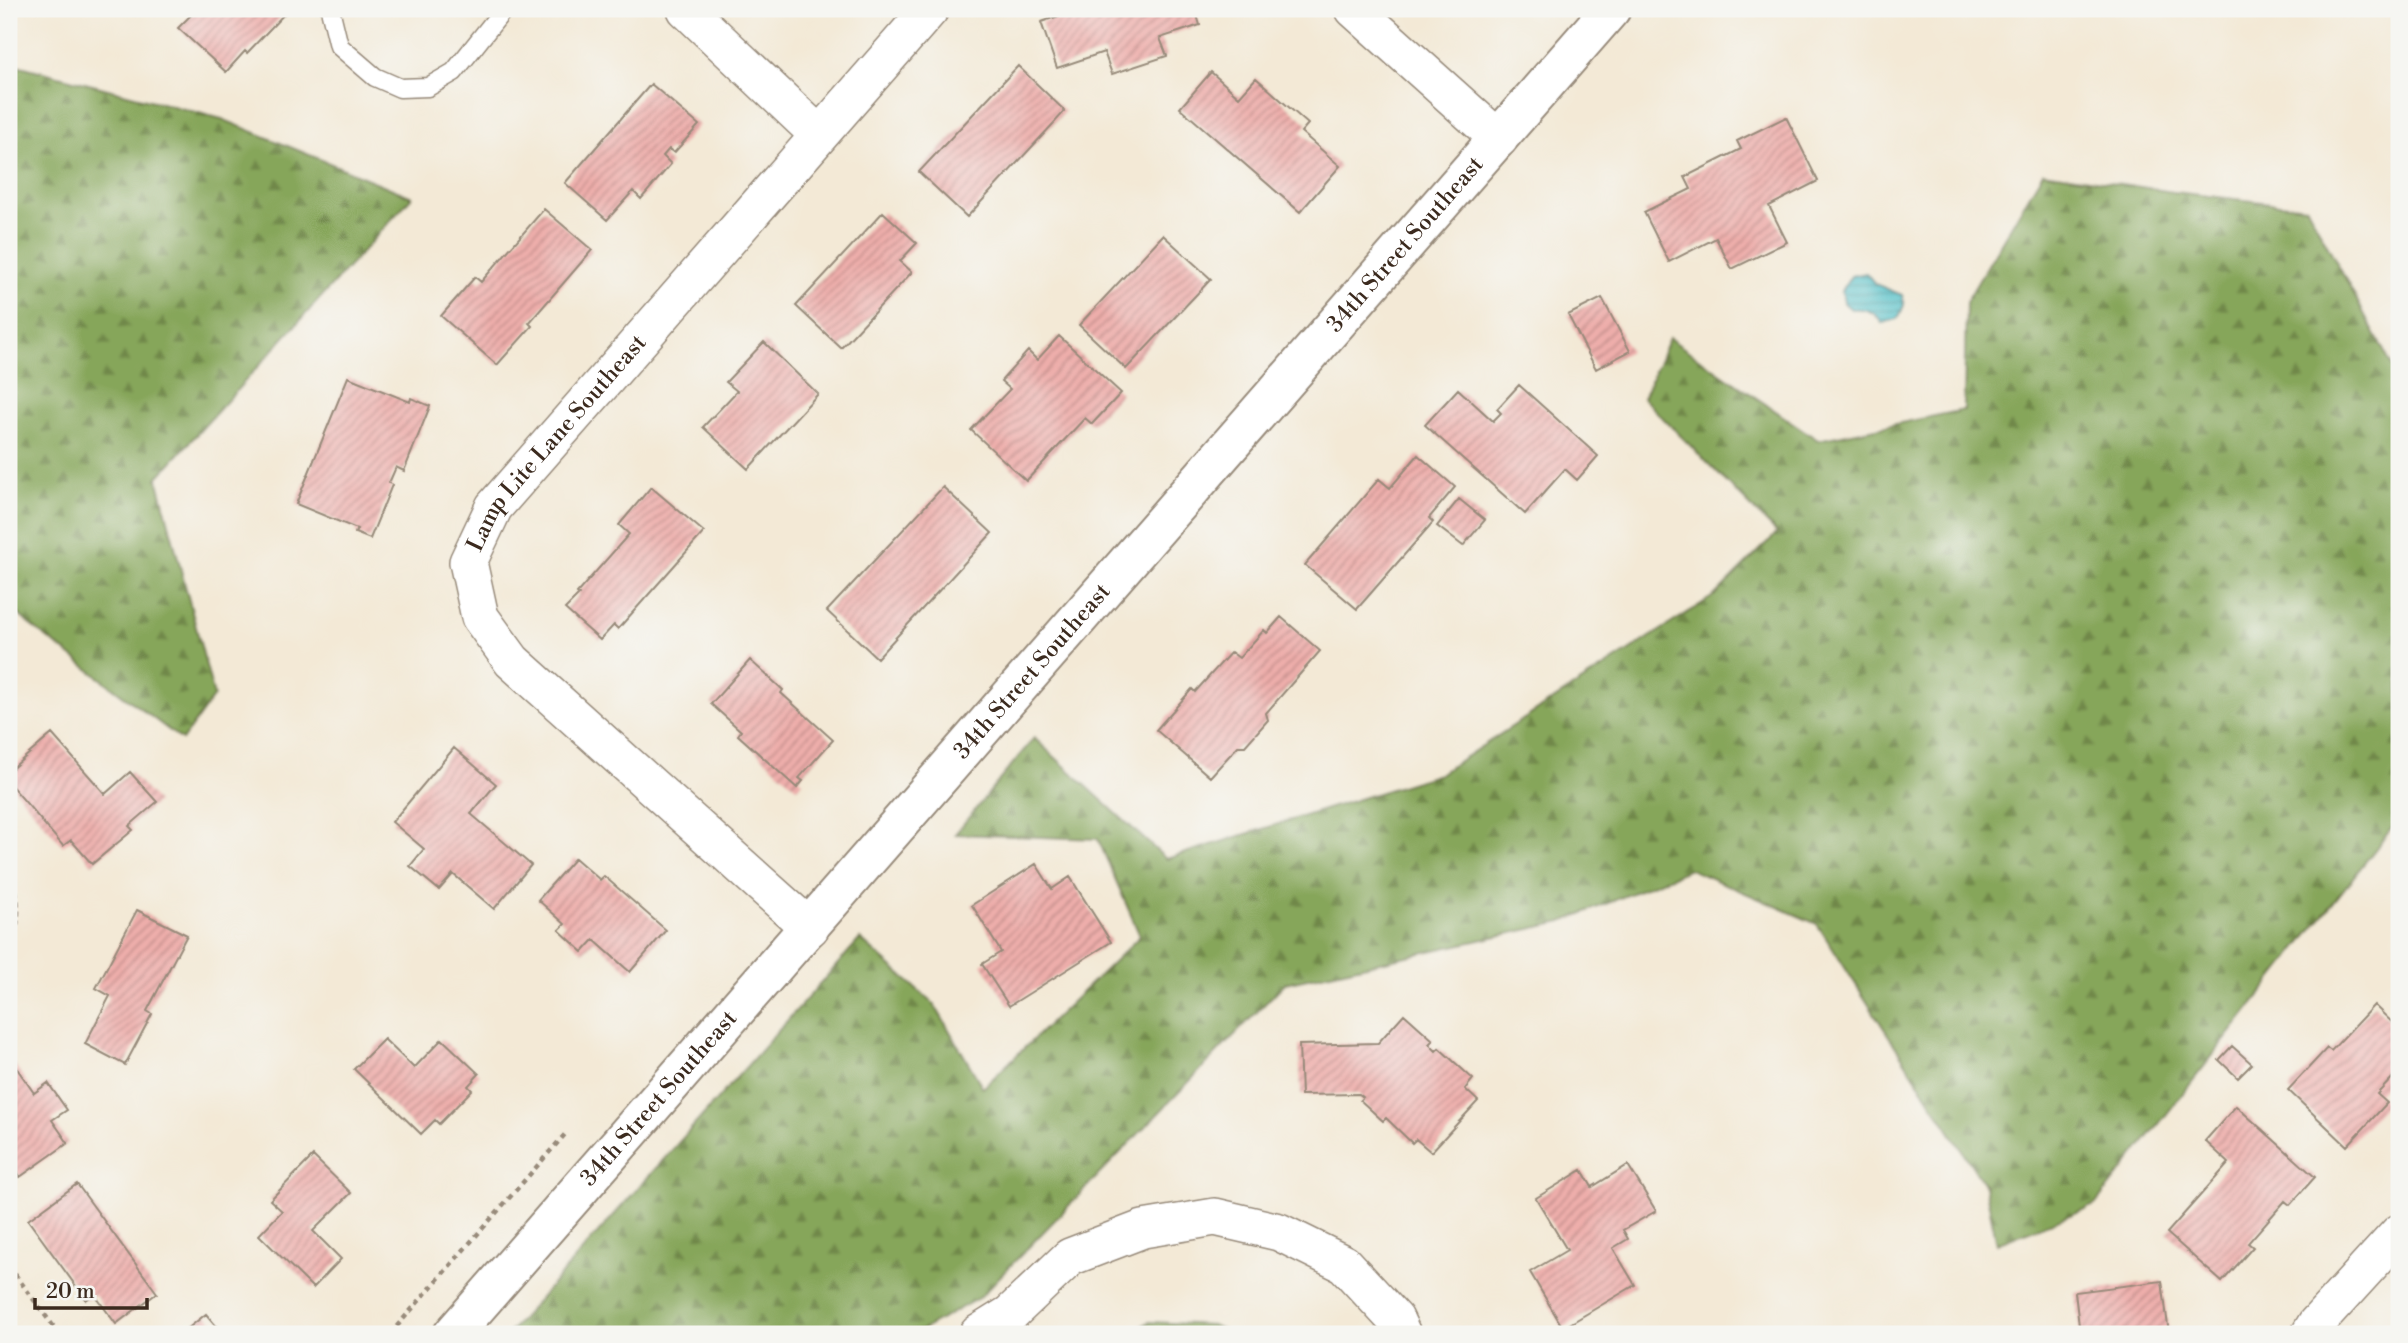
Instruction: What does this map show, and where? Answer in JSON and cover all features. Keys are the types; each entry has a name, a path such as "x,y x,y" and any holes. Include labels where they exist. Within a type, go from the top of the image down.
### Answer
{"street":[{"path":"686,9 819,135"},
{"name":"Lamp Lite Lane Southeast","path":"810,928 512,661 480,617 468,562 494,508 930,9"},
{"path":"1354,9 1499,139"},
{"name":"34th Street Southeast","path":"453,1334 1611,9"},
{"path":"978,1334 1010,1314 1070,1257 1143,1229 1215,1217 1279,1232 1344,1264 1395,1319 1402,1334"},
{"path":"2310,1334 2316,1324 2399,1233"}],"lane":[{"path":"330,9 339,46 375,76 400,88 428,86 454,72 504,9"}],"path":[{"path":"9,872 16,897 18,919 14,941 9,950"},
{"path":"390,1334 567,1132"},
{"path":"9,1266 59,1334"}],"green space":[{"path":"9,63 222,119 412,197 157,478 214,696 182,740 29,624 9,605"},
{"path":"2043,172 2173,192 2307,207 2399,379 2399,819 2095,1205 1997,1244 1985,1186 1817,924 1690,869 1562,922 1285,983 980,1297 915,1334 508,1334 860,939 934,1004 983,1088 1140,936 1098,839 955,834 1034,738 1166,859 1439,774 1715,595 1777,533 1643,398 1669,338 1818,440 1964,410 1966,302"},
{"path":"1149,1322 1212,1325 1232,1334 1128,1334"}],"water":[{"path":"1866,273 1875,284 1902,295 1904,305 1898,319 1882,323 1873,313 1851,309 1844,303 1842,291 1851,276"}],"building":[{"path":"197,9 289,9 226,72 178,28"},
{"path":"1079,9 1195,9 1200,25 1160,38 1167,56 1112,74 1104,52 1057,68 1041,22"},
{"path":"1018,66 1065,111 967,217 919,172"},
{"path":"1211,72 1239,97 1256,78 1308,124 1301,132 1340,166 1300,212 1180,108"},
{"path":"651,84 699,125 674,153 669,149 663,156 671,164 641,199 633,191 607,220 565,183"},
{"path":"1786,117 1818,181 1769,206 1787,242 1732,269 1716,238 1669,262 1644,212 1691,189 1685,177 1741,149 1737,141"},
{"path":"544,209 592,250 529,323 532,326 497,365 441,316 475,277 481,282"},
{"path":"883,212 917,243 900,261 912,272 841,348 796,306"},
{"path":"1163,235 1211,279 1126,369 1079,325"},
{"path":"1602,298 1630,351 1596,369 1568,315"},
{"path":"1059,336 1121,393 1092,424 1085,418 1026,481 971,430 1010,389 1001,381 1028,351 1037,360"},
{"path":"764,342 818,394 748,469 703,427 737,391 726,382"},
{"path":"348,377 410,402 411,398 430,406 404,471 396,467 389,483 392,485 370,539 355,533 357,529 296,504"},
{"path":"1519,385 1598,456 1577,480 1565,469 1525,514 1425,425 1458,389 1493,421 1501,413 1497,409"},
{"path":"1418,455 1455,487 1429,518 1433,522 1357,609 1305,565 1379,479 1390,488"},
{"path":"651,487 704,532 618,629 614,625 600,640 565,609 629,534 619,525"},
{"path":"943,487 992,533 877,658 827,611"},
{"path":"1459,499 1485,520 1463,546 1437,526"},
{"path":"1281,617 1320,651 1266,713 1268,720 1245,746 1238,746 1210,777 1156,730 1192,689 1195,692 1231,652 1239,658 1264,630 1267,633"},
{"path":"750,660 783,690 781,693 833,740 799,778 803,781 797,788 738,735 741,731 711,704"},
{"path":"52,734 105,794 130,772 157,802 129,826 133,830 92,864 71,840 63,846 9,783 9,771"},
{"path":"454,748 496,784 471,814 531,865 494,909 453,874 439,890 410,866 424,849 392,822"},
{"path":"575,858 600,880 604,876 666,930 630,972 594,940 583,952 559,930 565,924 538,900"},
{"path":"1036,864 1052,889 1070,877 1111,942 1009,1006 982,964 1001,952 972,905"},
{"path":"137,910 187,935 147,1011 152,1014 125,1065 85,1044 110,996 96,988"},
{"path":"2374,1005 2399,1029 2399,1071 2377,1094 2387,1103 2347,1146 2288,1090 2327,1048 2331,1051"},
{"path":"1404,1014 1433,1040 1429,1044 1436,1051 1439,1048 1473,1079 1465,1089 1478,1101 1431,1152 1416,1139 1412,1143 1386,1118 1383,1121 1360,1100 1363,1097 1359,1094 1301,1095 1299,1045 1378,1043"},
{"path":"384,1039 414,1068 442,1039 479,1074 468,1086 472,1090 439,1124 435,1120 421,1134 354,1069"},
{"path":"2232,1046 2252,1064 2238,1078 2219,1060"},
{"path":"9,1057 34,1093 48,1083 67,1110 52,1120 68,1143 20,1177 18,1173 9,1179"},
{"path":"2236,1106 2315,1177 2290,1205 2285,1201 2248,1243 2253,1247 2222,1282 2167,1233 2229,1163 2205,1141"},
{"path":"313,1156 351,1193 313,1231 341,1259 313,1288 259,1235 282,1211 270,1200"},
{"path":"1628,1165 1656,1211 1623,1230 1628,1239 1613,1248 1635,1285 1563,1328 1530,1272 1567,1250 1536,1198 1582,1170 1592,1187"},
{"path":"77,1184 157,1293 116,1324 94,1294 86,1300 28,1220"},
{"path":"2162,1281 2169,1334 2080,1334 2075,1292"},
{"path":"206,1314 223,1334 181,1334"}]}
